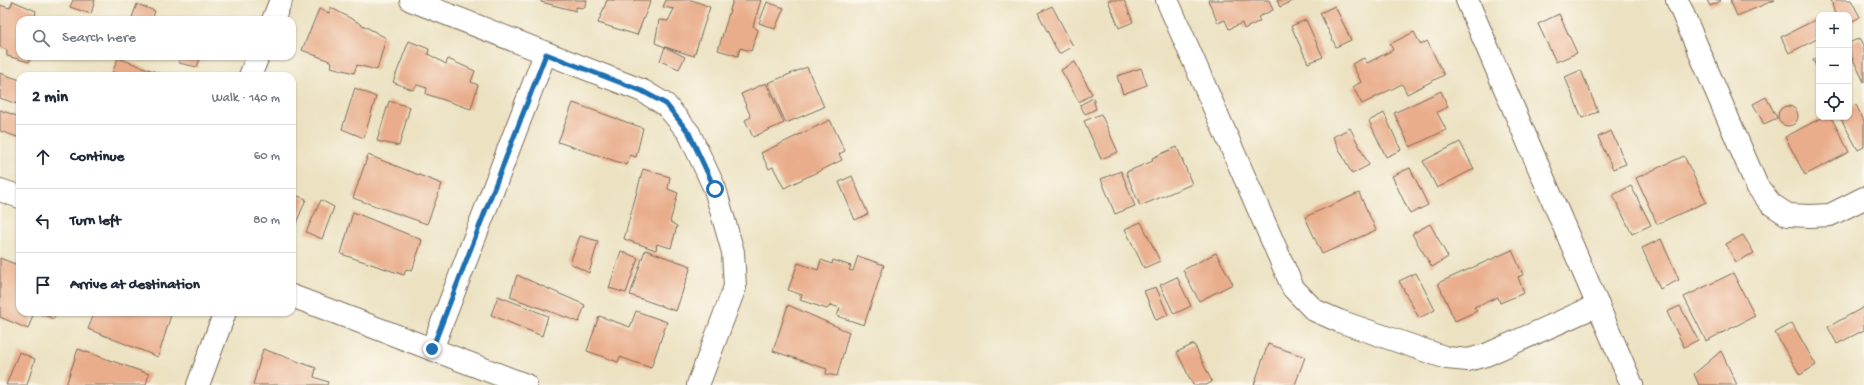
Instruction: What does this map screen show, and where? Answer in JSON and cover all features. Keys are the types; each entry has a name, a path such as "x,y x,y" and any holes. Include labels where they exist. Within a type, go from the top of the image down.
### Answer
{"street":[{"path":"275,16 281,0"},
{"path":"411,0 642,91 666,104 689,133 712,182 733,252 735,287 698,385"},
{"path":"1166,0 1293,288 1314,310 1339,321 1447,358 1468,360 1486,355 1598,305"},
{"path":"1678,0 1757,186 1771,204 1788,215 1830,215 1864,198"},
{"path":"1469,1 1632,385"},
{"path":"432,349 546,54"},
{"path":"252,72 256,60"},
{"path":"0,190 16,196"},
{"path":"296,298 432,349 488,378 526,385"},
{"path":"198,385 224,316"}],"building":[{"path":"73,0 95,0 91,14 70,7"},
{"path":"541,0 587,0 584,8 576,7 576,11 541,2"},
{"path":"607,0 651,0 637,35 598,23"},
{"path":"666,0 692,0 710,7 694,56 655,43 659,20 668,21 674,9 663,7"},
{"path":"733,0 761,0 753,26 758,30 751,51 740,48 738,56 718,50"},
{"path":"1108,0 1124,0 1133,22 1119,28"},
{"path":"1208,0 1269,0 1273,10 1258,17 1260,21 1244,29 1242,23 1229,29 1225,20 1218,23"},
{"path":"1277,0 1295,0 1280,7"},
{"path":"1707,0 1720,0 1721,1 1710,6"},
{"path":"1730,0 1775,0 1737,16"},
{"path":"1831,0 1851,0 1860,17 1852,21 1852,12 1834,12"},
{"path":"13,1 36,11 35,16 16,16 16,58 7,56 7,50 0,47 0,5 10,8"},
{"path":"767,2 784,8 775,29 759,23"},
{"path":"137,4 155,11 153,16 132,16"},
{"path":"1052,6 1073,46 1059,54 1038,13"},
{"path":"1335,6 1351,40 1336,47 1320,13"},
{"path":"330,7 386,38 377,70 357,65 354,73 331,67 332,62 302,50 319,9 329,13"},
{"path":"1559,14 1577,53 1556,62 1538,24"},
{"path":"1306,20 1323,57 1308,63 1291,26"},
{"path":"1816,20 1816,40 1789,53 1781,37"},
{"path":"1414,32 1421,45 1427,41 1444,75 1407,94 1402,84 1362,104 1353,87 1361,82 1352,64 1364,58 1367,63 1393,50 1390,44"},
{"path":"1860,38 1864,45 1864,82 1852,57 1852,42"},
{"path":"409,41 429,49 428,54 446,64 448,59 475,71 471,82 478,85 471,109 426,94 427,88 417,85 413,90 393,82"},
{"path":"665,47 685,57 679,69 660,61"},
{"path":"1816,58 1816,66 1813,60"},
{"path":"117,60 123,60 156,72 113,72"},
{"path":"179,60 200,60 197,67 179,63"},
{"path":"1075,62 1092,94 1079,102 1061,70"},
{"path":"807,67 824,107 786,123 768,83"},
{"path":"1141,68 1147,85 1123,94 1117,76"},
{"path":"1581,70 1598,112 1582,118 1565,77"},
{"path":"0,73 16,79 16,104 0,98"},
{"path":"766,83 784,123 753,137 745,120 751,117 741,94"},
{"path":"355,88 376,97 364,138 342,129"},
{"path":"1441,91 1448,107 1437,112 1446,130 1410,147 1394,113"},
{"path":"1766,97 1777,118 1764,124 1753,104"},
{"path":"1093,98 1096,109 1085,114 1080,105"},
{"path":"389,101 410,107 399,146 377,141"},
{"path":"573,103 643,128 636,157 630,155 627,165 558,142"},
{"path":"1856,105 1864,121 1864,147 1858,150 1842,120 1852,120 1852,107"},
{"path":"1784,106 1792,106 1798,112 1798,120 1792,126 1784,126 1778,120 1778,112"},
{"path":"0,110 16,116 16,137 0,131"},
{"path":"1384,113 1401,150 1386,157 1369,121"},
{"path":"1101,114 1118,152 1101,159 1084,121"},
{"path":"830,120 845,151 839,154 842,160 784,188 773,167 769,169 761,153"},
{"path":"1817,120 1833,120 1849,152 1805,175 1785,137"},
{"path":"1350,128 1369,165 1352,174 1333,137"},
{"path":"1611,131 1626,164 1613,169 1598,137"},
{"path":"1460,142 1474,169 1437,188 1423,161"},
{"path":"1177,147 1192,184 1140,206 1126,172 1153,161 1152,158"},
{"path":"368,155 442,184 427,224 353,198"},
{"path":"1684,156 1706,202 1657,224 1636,178"},
{"path":"1410,168 1428,205 1410,214 1392,176"},
{"path":"643,169 670,177 668,189 678,193 670,222 677,226 671,248 657,244 656,250 624,239"},
{"path":"1121,171 1135,206 1115,214 1101,179"},
{"path":"852,176 868,214 855,220 839,182"},
{"path":"1631,186 1651,225 1632,234 1613,195"},
{"path":"1359,193 1376,230 1322,254 1305,217"},
{"path":"296,195 306,199 296,224"},
{"path":"321,200 334,207 322,239 306,232"},
{"path":"353,212 422,240 412,271 406,269 404,275 341,254"},
{"path":"1141,222 1160,261 1144,268 1125,229"},
{"path":"1430,224 1448,257 1432,267 1412,234"},
{"path":"1743,235 1754,253 1736,262 1726,244"},
{"path":"580,236 598,241 589,273 570,263"},
{"path":"1661,239 1679,280 1660,289 1642,248"},
{"path":"645,250 691,266 676,311 630,295"},
{"path":"1512,250 1523,275 1518,277 1524,293 1500,303 1498,297 1474,307 1477,311 1455,321 1438,283"},
{"path":"621,251 638,258 626,293 609,288"},
{"path":"1216,253 1233,284 1199,301 1183,270"},
{"path":"858,256 884,265 864,325 837,316 840,308 831,305 827,309 800,300 802,295 788,290 798,263 818,270 821,260 832,264 833,260 851,266 849,270 853,271"},
{"path":"0,258 16,264 16,316 33,316 28,329 0,317"},
{"path":"1416,273 1435,310 1419,318 1399,281"},
{"path":"1733,273 1755,316 1706,341 1684,297"},
{"path":"517,275 585,305 579,322 510,297"},
{"path":"1177,277 1191,306 1174,314 1160,285"},
{"path":"1156,287 1168,315 1156,320 1144,291"},
{"path":"498,296 548,316 542,336 491,315"},
{"path":"788,305 849,332 837,376 826,374 827,369 773,351"},
{"path":"1680,306 1698,340 1684,347 1667,312"},
{"path":"1864,307 1864,330 1837,344 1828,327"},
{"path":"636,311 667,322 651,368 620,357 618,362 587,351 599,316 630,327"},
{"path":"46,316 55,316 54,319"},
{"path":"93,316 171,316 158,357 88,329"},
{"path":"1792,323 1816,365 1800,375 1775,333"},
{"path":"1194,344 1212,382 1206,385 1193,385 1177,352"},
{"path":"1268,344 1305,357 1295,385 1254,385"},
{"path":"78,349 149,374 146,385 66,385"},
{"path":"263,349 316,368 314,377 328,382 327,385 253,385"},
{"path":"1721,351 1737,385 1699,385 1694,374"},
{"path":"19,352 35,359 27,385 6,385"}],"route":[{"path":"432,349 546,54 642,91 666,104 689,133 715,189"}]}
